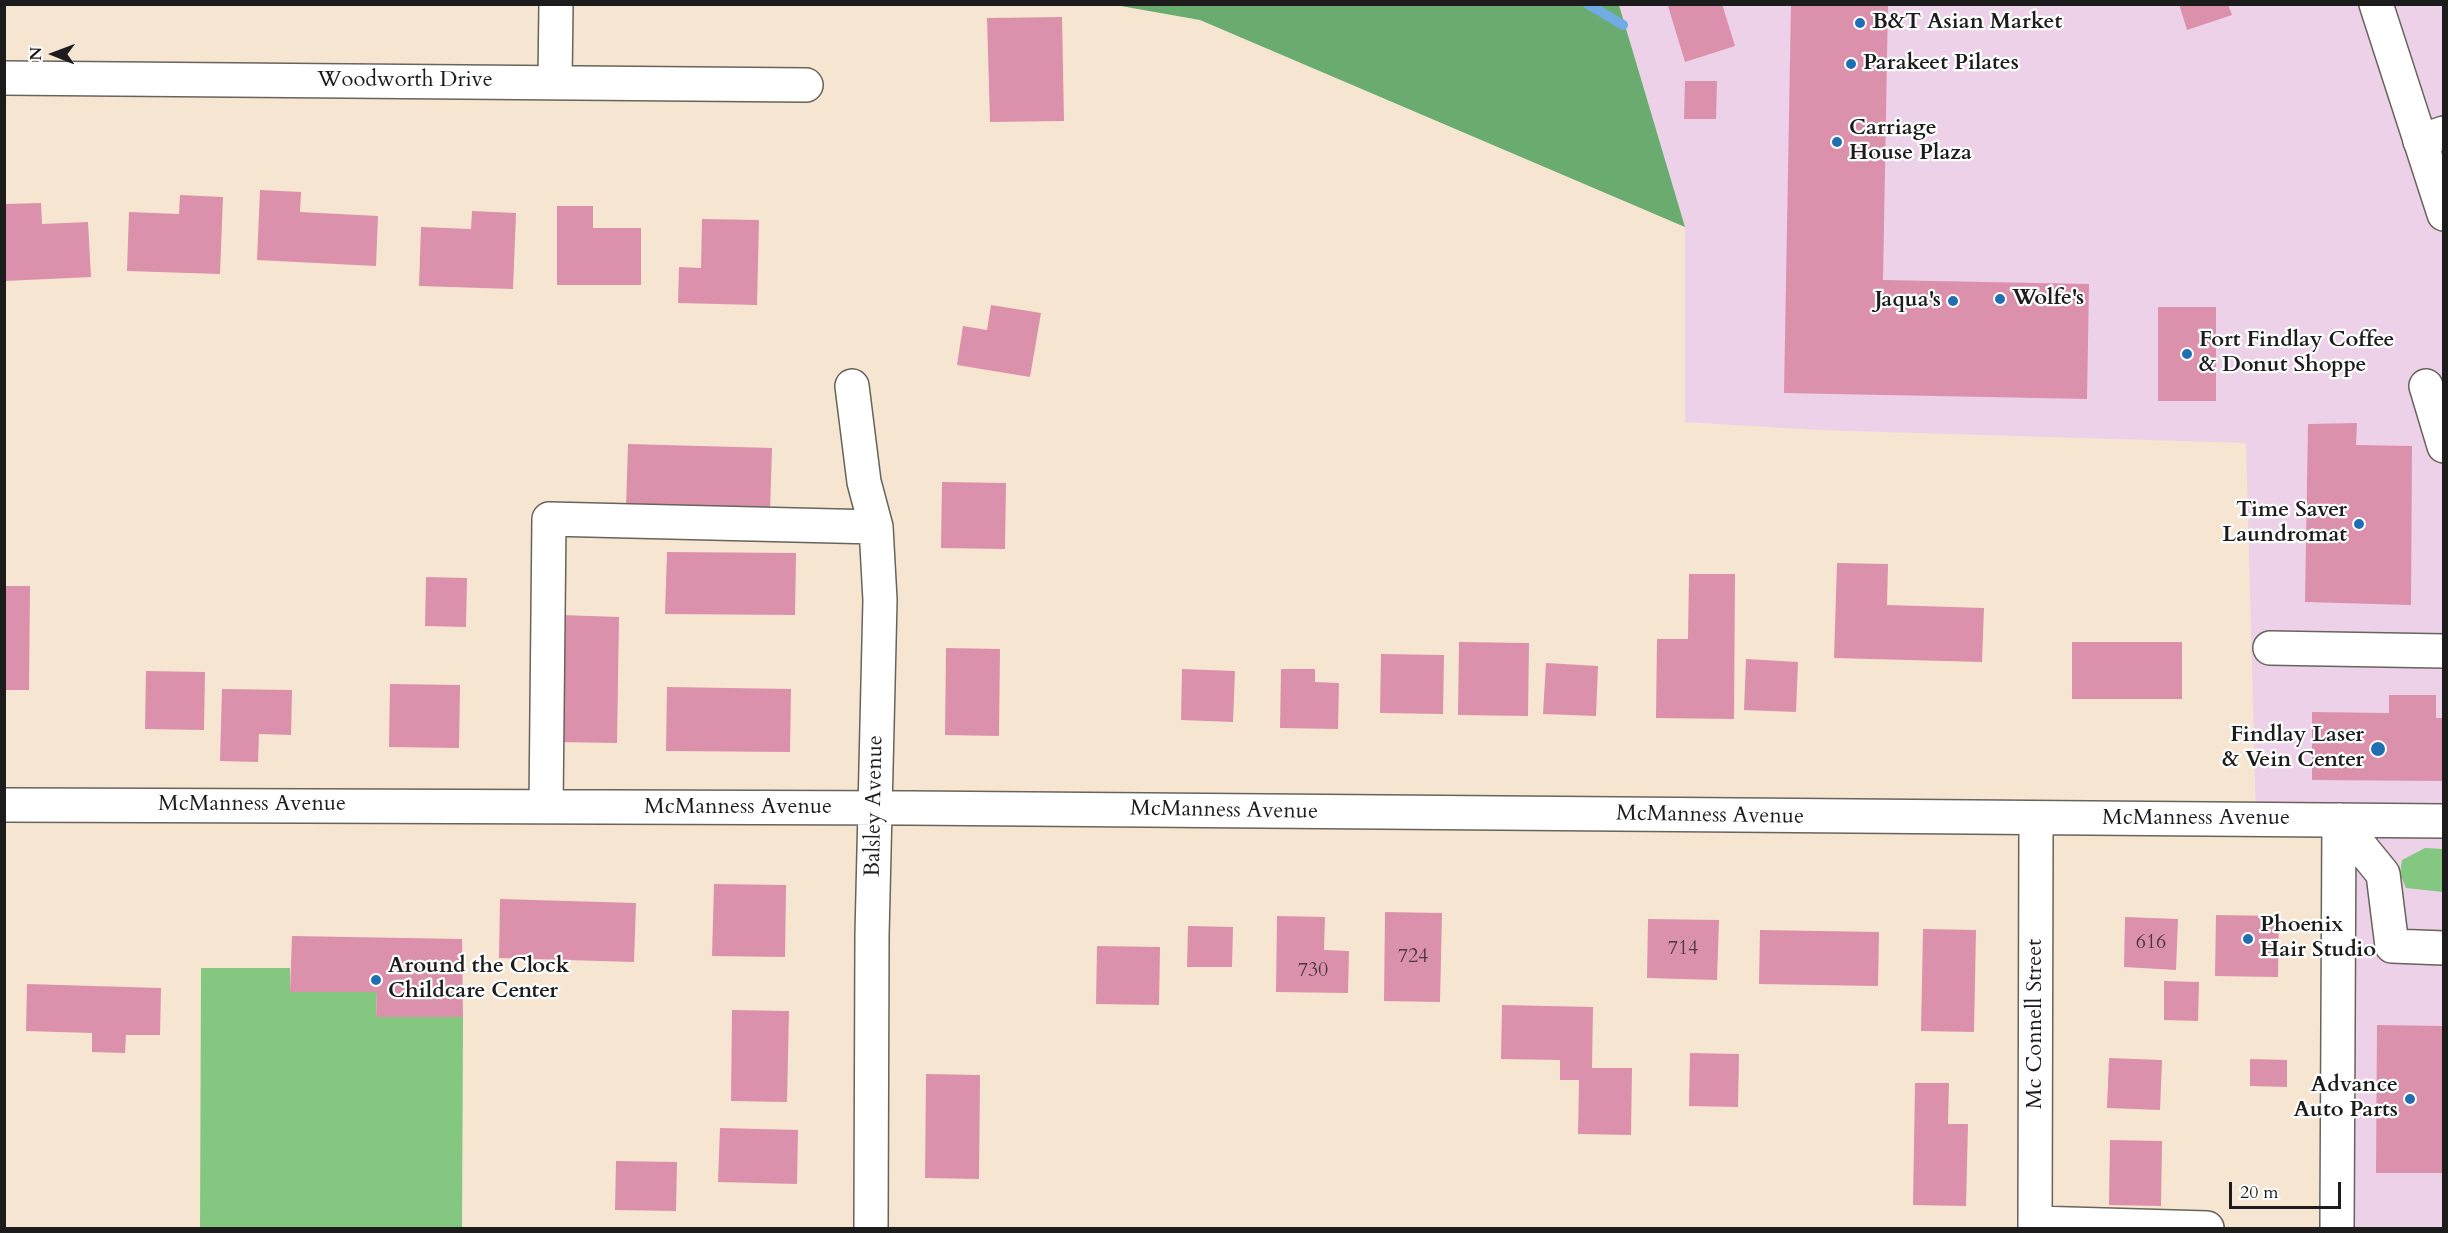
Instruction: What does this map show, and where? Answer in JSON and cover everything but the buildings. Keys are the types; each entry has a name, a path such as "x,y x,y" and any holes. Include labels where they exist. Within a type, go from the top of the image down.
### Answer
{"main road":[{"path":"555,82 556,4"},
{"path":"2376,4 2432,137 2444,214"},
{"name":"Woodworth Drive","path":"4,78 806,85"},
{"name":"Balsley Avenue","path":"852,386 864,482 876,527 880,600 875,808 871,1228"},
{"path":"2426,386 2444,446"},
{"path":"546,807 549,519 876,527"},
{"path":"2270,648 2444,651"},
{"name":"McManness Avenue","path":"4,805 875,808 2444,821"},
{"name":"Mc Connell Street","path":"2035,1226 2036,819"},
{"path":"2339,820 2383,874 2392,946 2444,948"},
{"path":"2337,1228 2339,820"},
{"path":"2035,1226 2206,1228"}],"shaded area":[{"path":"1619,5 2443,5 2443,1228 2337,1228 2339,820 2256,819 2246,443 1817,430 1685,422 1685,227"}],"green space":[{"path":"1115,5 1619,5 1685,227 1200,20"},
{"path":"2425,848 2443,849 2443,892 2406,888 2400,874 2402,860"},
{"path":"201,968 290,968 290,992 377,992 376,1016 463,1017 462,1228 200,1228"}],"waterway":[{"path":"1588,4 1623,25"}],"place":[{"name":"B&T Asian Market","path":"1860,23"},
{"name":"Parakeet Pilates","path":"1851,64"},
{"name":"Carriage House Plaza","path":"1837,142"},
{"name":"Wolfe's","path":"2000,299"},
{"name":"Jaqua's","path":"1953,301"},
{"name":"Fort Findlay Coffee & Donut Shoppe","path":"2187,354"},
{"name":"Time Saver Laundromat","path":"2359,524"},
{"name":"Findlay Laser & Vein Center","path":"2378,749"},
{"name":"Phoenix Hair Studio","path":"2248,939"},
{"name":"Around the Clock Childcare Center","path":"376,980"},
{"name":"Advance Auto Parts","path":"2410,1099"}]}
